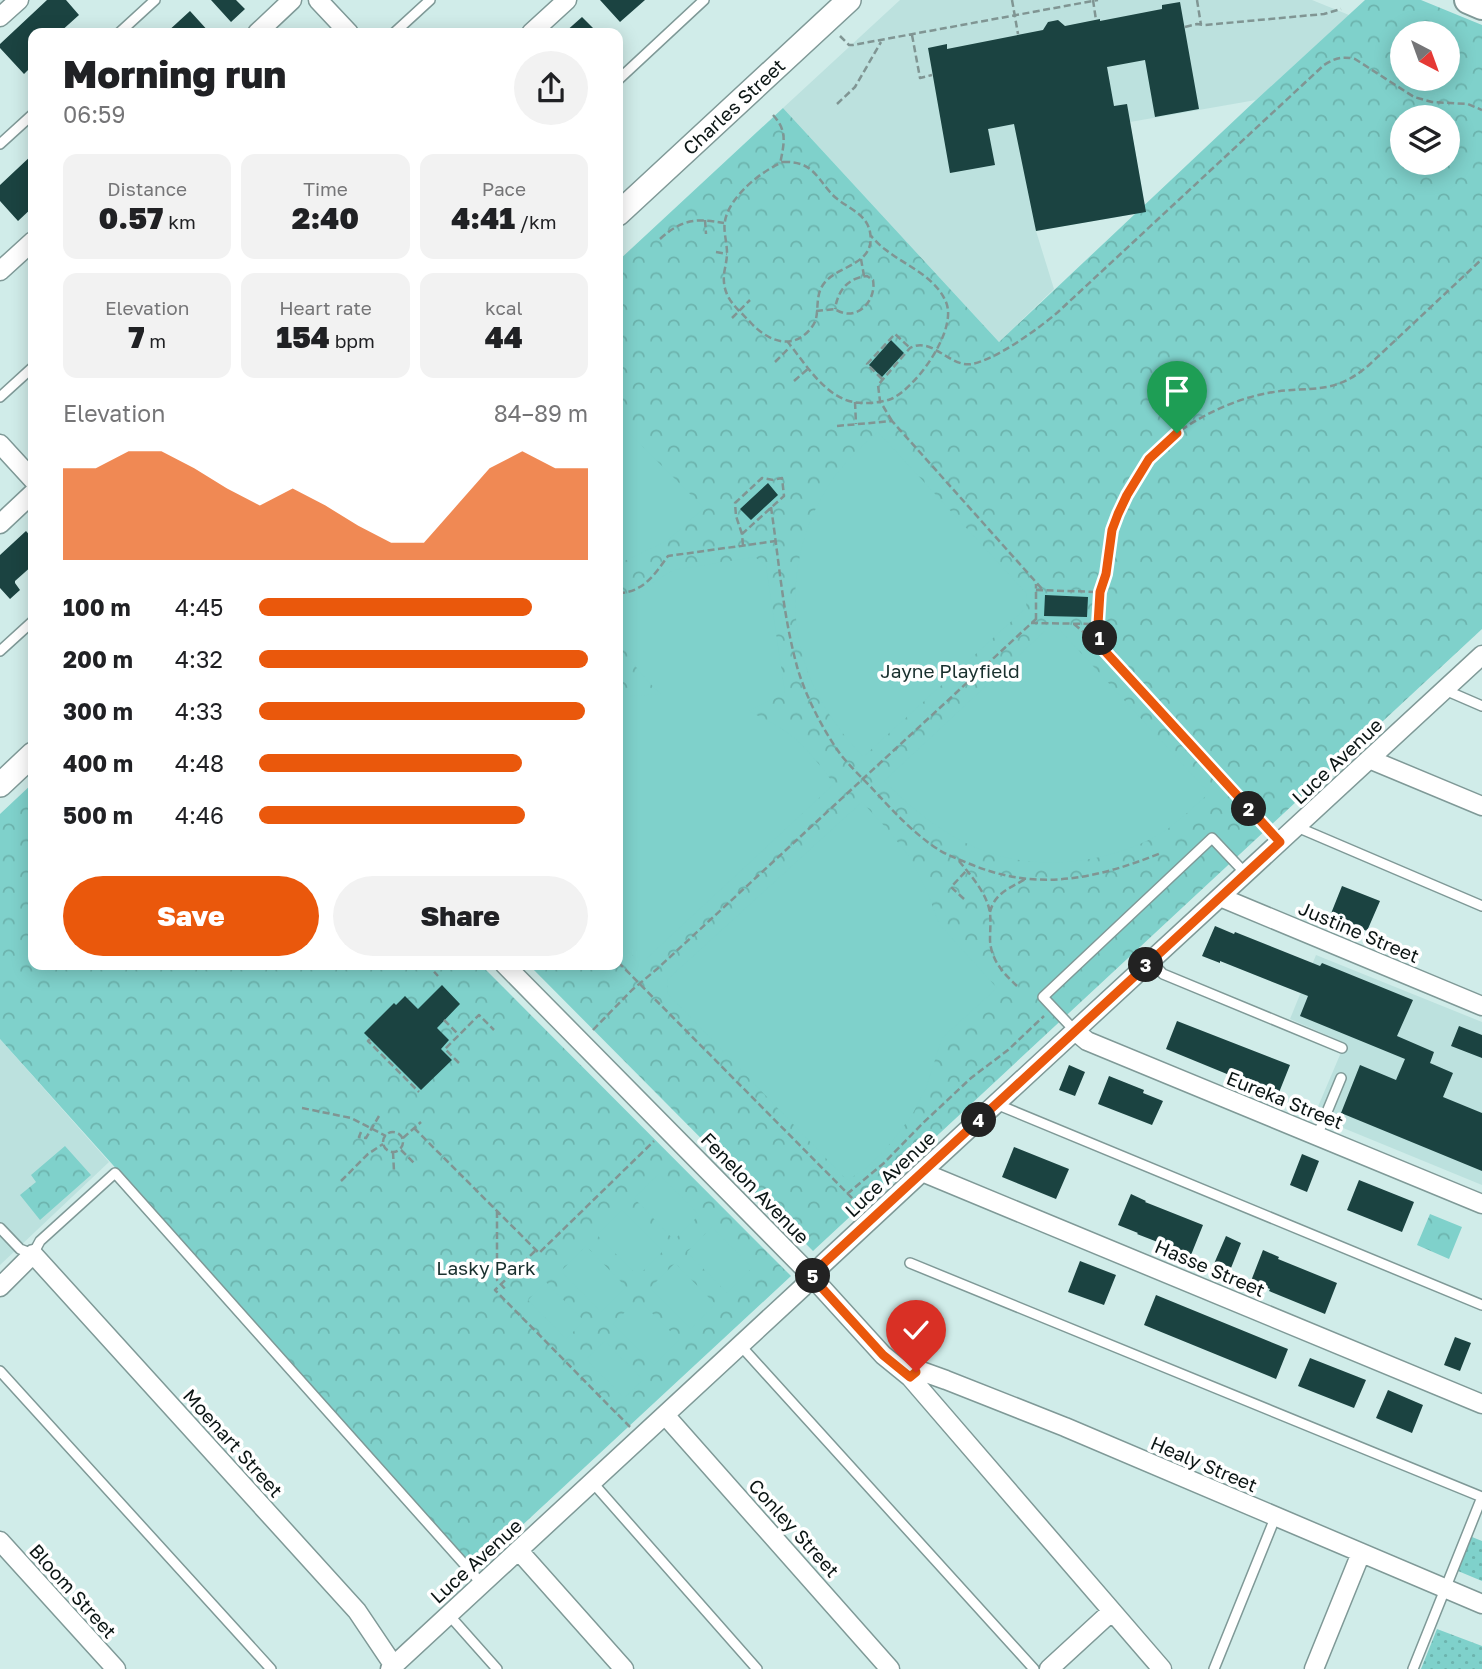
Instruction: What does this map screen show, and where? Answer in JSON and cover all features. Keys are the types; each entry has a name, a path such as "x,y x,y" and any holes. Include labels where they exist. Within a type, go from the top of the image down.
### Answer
{"main road":[{"path":"1468,0 1482,6"}],"street":[{"path":"0,17 19,0"},
{"path":"262,28 292,0"},
{"path":"318,0 344,28"},
{"path":"536,28 567,0"},
{"name":"Charles Street","path":"623,209 849,0"},
{"path":"0,271 28,246"},
{"path":"0,444 28,475"},
{"path":"0,524 28,498"},
{"name":"Luce Avenue","path":"392,1667 593,1483 922,1172 1482,655"},
{"path":"0,785 28,759"},
{"path":"1369,759 1482,806"},
{"name":"Justine Street","path":"1220,897 1482,1006"},
{"name":"Fenelon Avenue","path":"510,970 812,1277 883,1355 910,1377 1162,1669"},
{"name":"Eureka Street","path":"1075,1031 1087,1041 1482,1204"},
{"name":"Hasse Street","path":"922,1172 1482,1404"},
{"path":"4,1279 33,1254"},
{"name":"Moenart Street","path":"33,1254 358,1611 392,1667"},
{"name":"Healy Street","path":"910,1377 920,1371 946,1380 1088,1437 1482,1604"},
{"name":"Conley Street","path":"665,1415 890,1669"},
{"name":"Bloom Street","path":"0,1541 116,1669"},
{"path":"519,1551 624,1669"},
{"path":"1314,1669 1361,1553"},
{"path":"1049,1669 1111,1612"}],"lane":[{"path":"124,28 155,0"},
{"path":"399,28 430,0"},
{"path":"623,75 704,0"},
{"path":"0,144 28,119"},
{"path":"0,397 28,372"},
{"path":"0,651 28,626"},
{"path":"1445,690 1482,706"},
{"path":"1297,827 1482,906"},
{"path":"1075,1031 1043,997 1212,838 1245,874"},
{"path":"1151,961 1163,974 1342,1048"},
{"path":"1317,1136 1341,1078"},
{"path":"996,1104 1482,1305"},
{"path":"0,1228 20,1249 33,1254 40,1241 115,1173 482,1584"},
{"path":"910,1263 1482,1497 1413,1669"},
{"path":"740,1345 1034,1669"},
{"path":"0,1371 271,1669"},
{"path":"593,1483 757,1669"},
{"path":"1214,1669 1275,1518"},
{"path":"449,1615 497,1669"}],"path":[{"path":"1012,0 1018,34"},
{"path":"835,30 849,45 1095,0 1096,20"},
{"path":"1197,0 1201,25"},
{"path":"1185,27 1324,14 1341,9"},
{"path":"911,34 920,78 932,75"},
{"path":"837,104 855,87 882,40"},
{"path":"1043,590 892,421 880,401 878,385 910,348 923,345 970,365 999,352 1044,324 1334,59 1345,56 1355,59 1414,97 1432,102 1468,104 1482,110"},
{"path":"773,115 780,122 783,131 780,164"},
{"path":"788,162 813,170 834,196 860,214 870,235 867,251 862,259 825,281 818,291 816,319 808,332 798,339 780,341 763,335 731,302 725,292 727,254 724,223 737,197 759,177 788,162"},
{"path":"660,239 685,222 705,220 724,223"},
{"path":"705,220 706,234"},
{"path":"787,341 819,380 843,398 855,402 891,399 916,378 936,350 948,325 946,303 926,277 883,249 870,235"},
{"path":"716,252 727,254"},
{"path":"862,259 864,276"},
{"path":"1102,648 1098,624 1100,592 1106,574 1112,530 1122,504 1149,459 1177,433 1216,410 1252,396 1271,392 1313,390 1351,380 1482,259"},
{"path":"816,311 835,309 848,315 866,305 874,291 873,280 867,276 856,278 841,290 835,309"},
{"path":"733,318 750,300"},
{"path":"882,379 867,364 895,334 910,348"},
{"path":"775,362 791,346"},
{"path":"794,381 809,368"},
{"path":"855,402 856,424"},
{"path":"837,426 892,421"},
{"path":"742,534 784,496 782,478 762,478 735,503 743,545"},
{"path":"771,507 790,641 802,681 841,755 917,834 957,859 992,872 1027,878 1056,880 1090,876 1123,868 1161,853"},
{"path":"623,593 648,582 668,556 776,541"},
{"path":"581,1042 639,984 1034,622 1036,582"},
{"path":"1036,590 1100,592"},
{"path":"1034,622 1098,624"},
{"path":"1074,624 1102,648 1280,842"},
{"path":"957,859 982,892 990,912"},
{"path":"964,899 951,887 967,870"},
{"path":"1017,986 997,964 992,954 990,912 992,904 1002,892 1027,878"},
{"path":"623,967 873,1218"},
{"path":"432,970 438,976"},
{"path":"459,1063 445,1049 480,1015 495,1030"},
{"path":"847,1194 884,1163 971,1078 1008,1051 1044,1016"},
{"path":"444,1020 459,1035"},
{"path":"370,1039 368,1041 419,1092"},
{"path":"302,1108 351,1118 386,1136"},
{"path":"361,1132 359,1137 366,1138 379,1116"},
{"path":"403,1138 395,1132 388,1134 384,1143 387,1150 393,1152 400,1149 403,1138 421,1122"},
{"path":"414,1128 539,1253 656,1138"},
{"path":"341,1181 368,1154 384,1143"},
{"path":"400,1149 414,1163"},
{"path":"393,1152 394,1171"},
{"path":"497,1211 497,1280 507,1291"},
{"path":"536,1250 495,1290 630,1427"}],"shaded area":[{"path":"900,0 1312,0 1349,15 1256,100 1130,122 1146,212 1036,231 1054,289 999,342 783,108"},
{"path":"1316,955 1482,1022 1482,1185 1314,1116 1345,1043 1290,1019"},
{"path":"0,1039 109,1162 0,1265"}],"green space":[{"name":"Jayne Playfield","path":"1365,0 1421,0 1482,25 1482,629 813,1251 534,970 623,970 623,256 783,108 999,342"},
{"path":"623,427 704,508 667,541 623,562"},
{"path":"878,432 1027,594 1026,608 863,757 836,724 814,687 797,631 795,602 797,572 812,516 843,466"},
{"path":"755,557 766,566 785,693 749,711 793,737 810,753 834,784 647,958 635,958 623,945 623,697 661,694 639,671 626,651 623,642 623,602 673,570"},
{"path":"1046,630 1060,630 1209,793 1169,828 1141,844 1100,857 1059,862 1002,856 976,848 952,836 906,802 884,781"},
{"name":"Lasky Park","path":"28,788 28,970 486,970 791,1276 475,1569 0,1039 0,814"},
{"path":"862,802 911,859 939,924 997,988 942,1038 926,1088 912,1115 880,1155 864,1170 847,1180 667,993 668,979"},
{"path":"65,1146 91,1175 40,1220 20,1195 36,1182 31,1175"},
{"path":"659,1174 699,1215 674,1240 634,1198"},
{"path":"622,1210 663,1251 638,1276 597,1235"},
{"path":"1430,1214 1462,1227 1449,1259 1417,1245"},
{"path":"712,1227 752,1268 727,1293 687,1252"},
{"path":"586,1246 626,1287 601,1312 561,1271"},
{"path":"675,1263 715,1304 691,1329 650,1288"},
{"path":"546,1282 584,1321 566,1339 528,1300"},
{"path":"638,1299 679,1340 654,1365 613,1324"},
{"path":"605,1341 643,1380 624,1398 586,1359"},
{"path":"1472,1537 1482,1541 1482,1581 1458,1571"},
{"path":"1437,1629 1482,1646 1482,1669 1421,1669"}],"building":[{"path":"47,0 66,0 79,15 65,28 28,28 28,70 24,74 0,48 0,44"},
{"path":"211,0 236,0 245,9 231,22"},
{"path":"600,0 645,0 620,22"},
{"path":"1180,2 1199,109 1155,117 1145,60 1107,67 1114,106 1127,104 1146,212 1036,231 1014,124 988,129 995,165 950,173 928,48 947,44 947,49 1043,30 1048,22 1058,20 1065,26 1100,21 1162,9 1162,5"},
{"path":"190,11 205,28 171,28"},
{"path":"582,17 593,28 570,28"},
{"path":"28,159 28,212 18,221 0,201 0,185"},
{"path":"891,340 904,353 882,377 869,365"},
{"path":"768,483 778,495 751,520 740,509"},
{"path":"26,531 28,533 28,569 15,581 20,590 10,599 0,588 0,555"},
{"path":"1045,595 1088,597 1087,617 1044,616"},
{"path":"1342,886 1380,901 1367,931 1330,916"},
{"path":"1215,926 1320,966 1322,963 1413,1000 1397,1036 1434,1052 1430,1063 1453,1073 1443,1097 1482,1113 1482,1171 1341,1113 1360,1065 1396,1080 1405,1059 1300,1016 1308,996 1202,956"},
{"path":"442,985 460,1004 437,1028 449,1040 441,1049 452,1060 421,1090 364,1033 394,1003 396,1005 405,996 418,1009"},
{"path":"1177,1021 1290,1065 1278,1095 1166,1049"},
{"path":"1459,1026 1482,1035 1482,1058 1451,1046"},
{"path":"1069,1065 1085,1072 1075,1096 1059,1090"},
{"path":"1109,1076 1163,1101 1152,1125 1098,1104"},
{"path":"1014,1147 1069,1169 1056,1199 1002,1177"},
{"path":"1302,1154 1319,1161 1307,1192 1290,1185"},
{"path":"1359,1180 1414,1202 1402,1232 1347,1210"},
{"path":"1131,1194 1203,1225 1191,1255 1118,1225"},
{"path":"1226,1236 1241,1243 1229,1273 1213,1266"},
{"path":"1263,1250 1279,1257 1278,1259 1337,1283 1325,1314 1251,1281"},
{"path":"1080,1261 1116,1275 1104,1305 1068,1292"},
{"path":"1156,1295 1288,1349 1276,1379 1144,1325"},
{"path":"1455,1337 1471,1343 1460,1371 1444,1365"},
{"path":"1310,1358 1366,1380 1354,1408 1298,1386"},
{"path":"1388,1390 1423,1405 1412,1433 1376,1418"}],"route":[{"path":"916,1372 910,1377 883,1355 812,1277 1280,842 1102,648 1098,624 1100,592 1106,574 1112,530 1127,495 1149,459 1177,433"}]}
